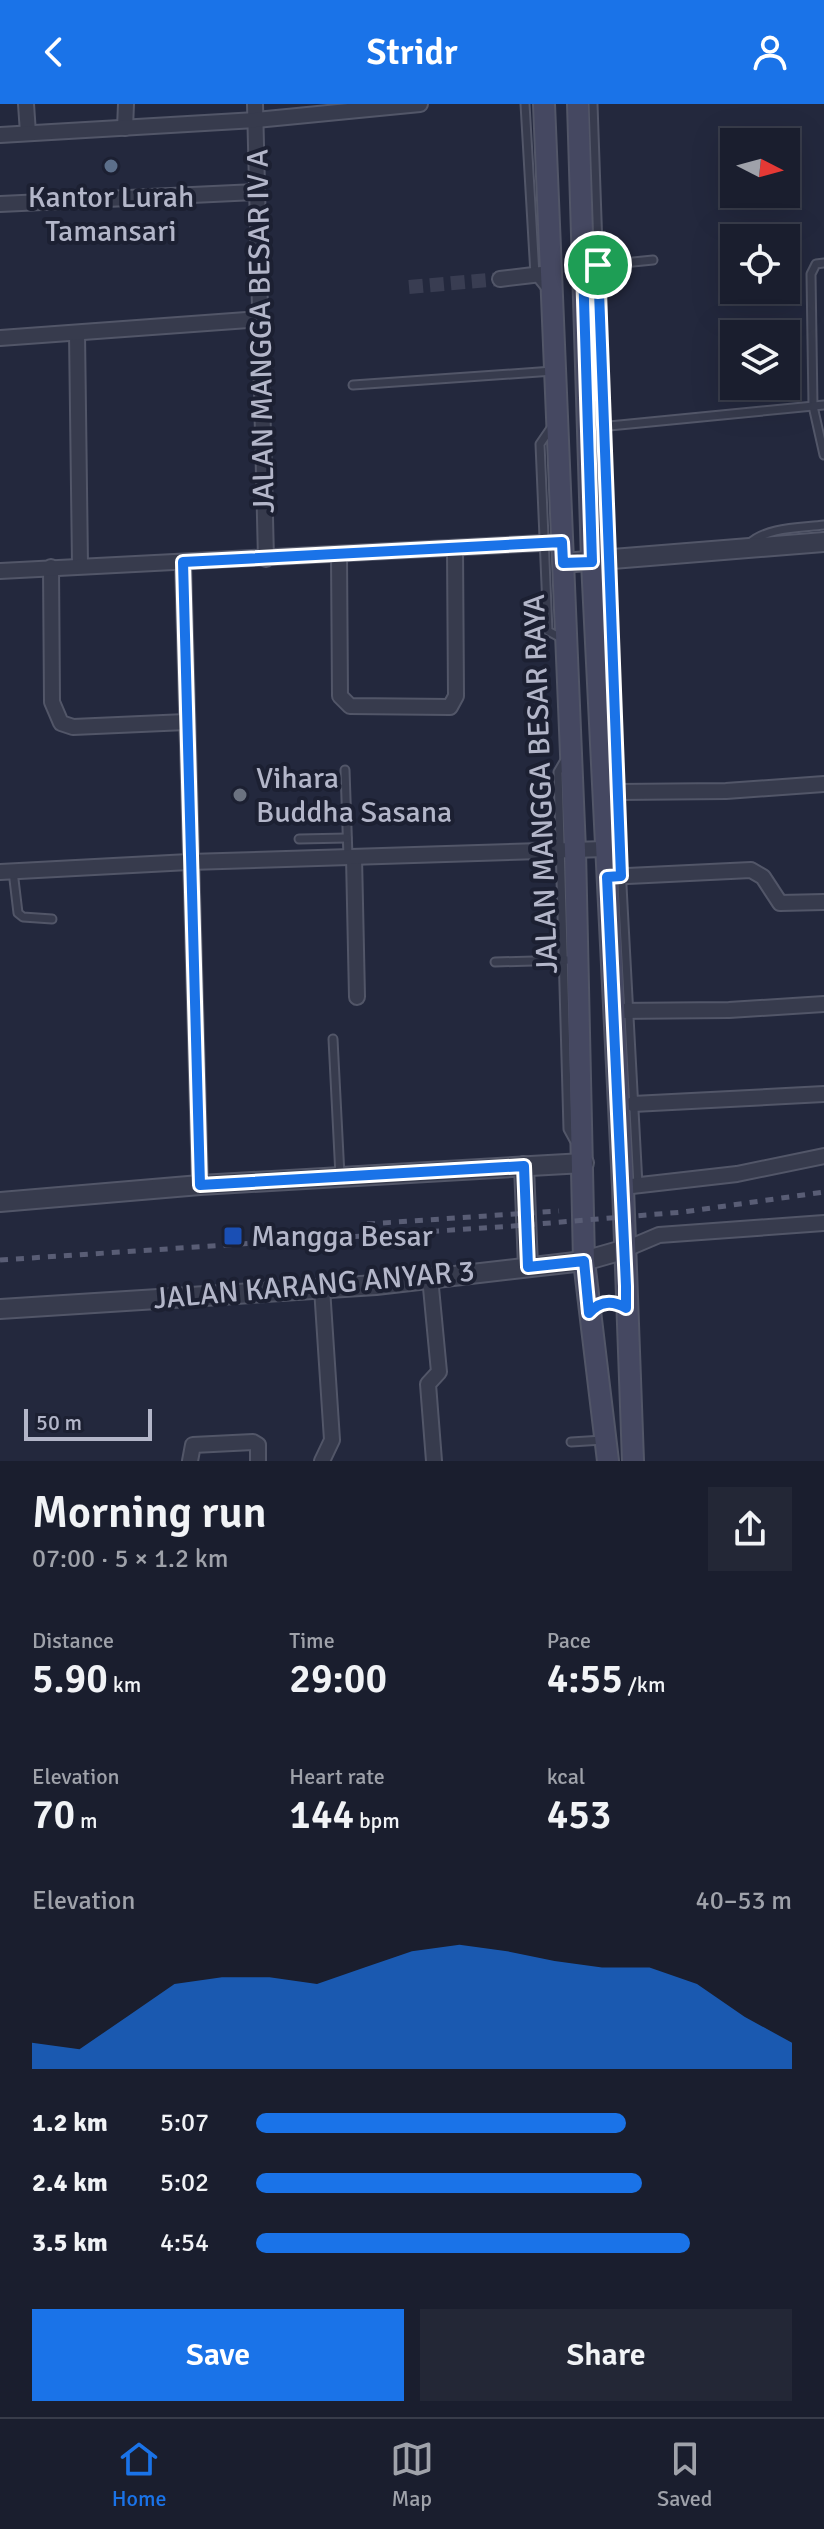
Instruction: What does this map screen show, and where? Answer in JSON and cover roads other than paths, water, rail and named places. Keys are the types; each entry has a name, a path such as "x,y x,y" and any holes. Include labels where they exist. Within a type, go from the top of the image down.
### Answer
{"main road":[{"name":"JALAN MANGGA BESAR RAYA","path":"544,104 543,274 551,295 555,370 557,420 553,542 563,563 570,752 568,850 571,960 584,1159 584,1261 608,1461"},
{"name":"JALAN MANGGA BESAR RAYA","path":"578,104 582,210 590,266 607,724 605,849 614,877 631,1186 626,1249 626,1308 633,1461"},
{"path":"595,185 582,210 597,231"},
{"path":"589,1313 595,1307 611,1302 626,1308"}],"street":[{"path":"26,104 28,133"},
{"path":"125,128 126,104"},
{"name":"JALAN MANGGA BESAR IV A","path":"255,104 255,320 266,559"},
{"path":"0,135 256,120 420,104"},
{"path":"0,204 256,192"},
{"path":"500,279 543,274"},
{"path":"0,338 255,320"},
{"path":"77,333 80,565"},
{"path":"0,571 553,542"},
{"path":"563,563 824,542"},
{"path":"339,555 340,696 343,702 350,706 450,707 456,696 455,549"},
{"path":"183,562 200,1185"},
{"path":"51,567 52,702 61,723 73,727 186,722"},
{"path":"617,792 726,791 824,784"},
{"path":"6,871 605,849"},
{"path":"351,857 357,997"},
{"path":"614,877 751,870 763,877 780,903 824,902"},
{"path":"622,1011 729,1010 824,1004"},
{"path":"633,1104 824,1094"},
{"path":"631,1186 737,1174 824,1156"},
{"path":"0,1202 200,1185 524,1166 584,1159"},
{"path":"524,1166 528,1267"},
{"path":"626,1249 659,1235 824,1223"},
{"name":"JALAN KARANG ANYAR 3","path":"0,1309 322,1288 584,1261 626,1249"},
{"path":"430,1277 439,1372 428,1384 434,1461"},
{"path":"322,1288 332,1440 322,1461"},
{"path":"190,1461 193,1445 253,1442 258,1445 258,1461"}],"lane":[{"path":"525,104 543,274"},
{"path":"593,104 597,231 590,266 653,260"},
{"path":"824,263 816,264 811,274 813,406 824,455"},
{"path":"353,385 555,370"},
{"path":"594,427 824,405"},
{"path":"748,546 770,534 824,525"},
{"path":"553,542 548,631 565,640"},
{"path":"607,724 617,792 614,877"},
{"path":"345,770 347,838 351,857"},
{"path":"299,839 347,838"},
{"path":"6,871 18,913 23,917 52,919"},
{"path":"495,962 571,960"},
{"path":"622,1011 633,1104 631,1186"},
{"path":"333,1039 340,1176"},
{"path":"571,1442 605,1440"}],"tunnel":[{"path":"409,287 500,279"}],"railway":[{"path":"0,1260 683,1212 824,1192"},
{"path":"367,1224 559,1211"}],"place":[{"name":"Kantor Lurah Tamansari","path":"111,166"},
{"name":"Vihara Buddha Sasana","path":"240,795"},
{"name":"Mangga Besar","path":"233,1236"}]}
